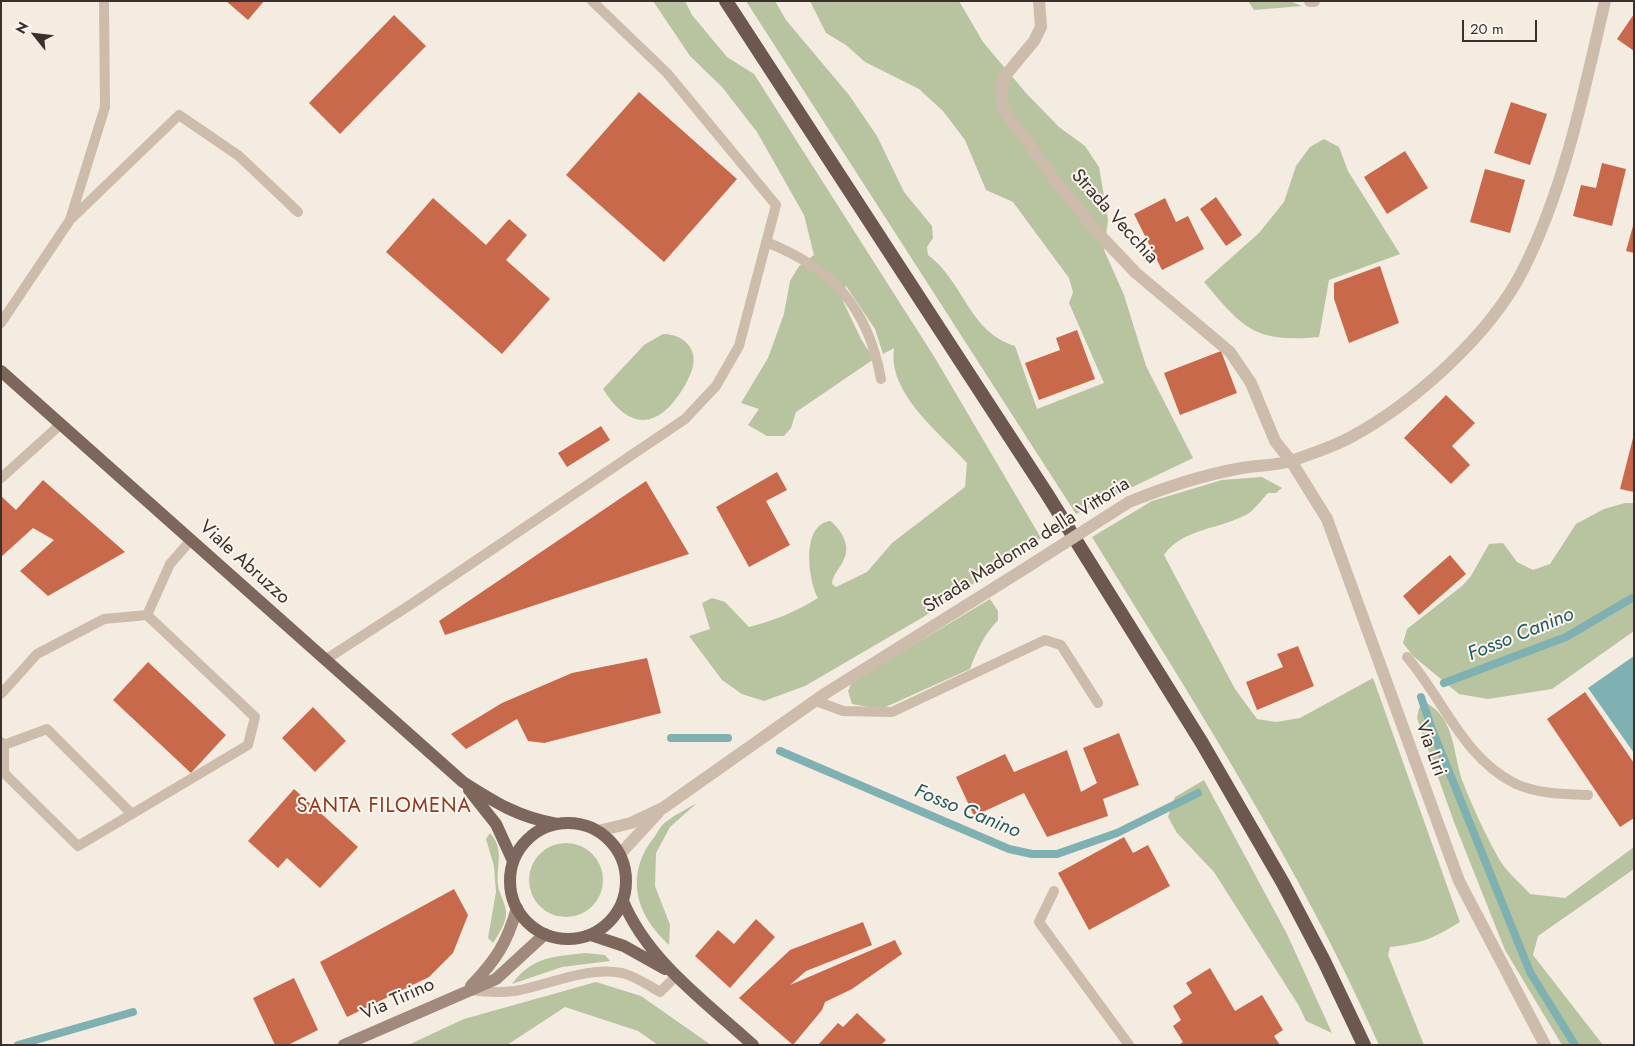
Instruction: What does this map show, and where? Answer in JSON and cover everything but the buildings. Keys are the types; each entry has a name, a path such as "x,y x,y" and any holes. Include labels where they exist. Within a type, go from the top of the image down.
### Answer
{"highway":[{"path":"726,1 1047,494 1202,743 1297,909 1364,1045"}],"main road":[{"name":"Viale Abruzzo","path":"1,371 463,782 496,824 514,861"},
{"name":"Viale Abruzzo","path":"463,782 514,812 530,819 557,824"},
{"path":"557,824 585,825 598,831 607,837 620,854 626,877 623,901 615,915 604,926 590,935 576,938 560,938 545,934 524,919 517,908 511,893 510,877 514,861 524,844 538,831 557,824"},
{"path":"623,901 637,930 676,976 753,1045"},
{"name":"Via Tirino","path":"468,989 500,951 509,936 517,908"},
{"name":"Via Tirino","path":"344,1045 468,989 496,979 545,934"},
{"path":"590,935 637,952 676,976"}],"street":[{"name":"Strada Vecchia","path":"1040,1 1041,27 1034,41 1005,76 1001,90 1003,109 1098,234 1136,272 1230,352 1251,383 1275,442 1291,461"},
{"name":"Strada Madonna della Vittoria","path":"598,831 631,823 663,808 816,700 1129,502 1178,483 1241,469 1291,461 1349,438 1403,404 1452,362 1495,311 1522,272 1544,224 1570,139 1605,1"},
{"name":"Via Liri","path":"1291,461 1327,519 1459,882 1545,1045"},
{"name":"Strada Madonna della Vittoria","path":"620,854 663,808"}],"lane":[{"path":"70,220 105,107 104,1"},
{"path":"325,660 413,603 685,419 716,386 739,346 776,205 667,73 592,1"},
{"path":"1,323 70,220 179,115 239,156 298,212"},
{"path":"766,242 792,252 816,266 837,284 855,306 869,331 881,379"},
{"path":"1,478 61,424"},
{"path":"147,616 170,564 191,540"},
{"path":"1,694 38,654 104,619 147,616 255,717 248,745 132,814 78,846 4,772 2,743 47,729 132,814"},
{"path":"816,700 844,711 892,712 1045,640 1061,645 1098,703"},
{"path":"1407,657 1436,695 1467,745 1492,770 1517,784 1537,790 1588,795"},
{"path":"1054,891 1039,922 1129,1045"},
{"path":"468,989 489,993 514,991 580,974 612,972 631,976 660,992 676,976"}],"green space":[{"path":"653,1 685,1 692,15 727,57 754,74 935,358 1041,538 925,616 805,686 764,701 742,694 722,680 689,636 710,629 702,603 712,598 725,602 749,627 776,619 802,607 818,598 814,589 809,554 814,532 821,525 830,521 838,528 846,543 846,554 835,574 832,584 836,587 867,572 892,543 965,487 967,463 930,425 907,396 899,381 894,365 894,348 883,354 875,329 846,286 842,299 861,339 874,359 796,412 791,428 784,436 767,436 748,425 759,409 741,403 768,358 784,314 790,281 799,266 814,255 804,215 757,132 722,87 690,56"},
{"path":"746,1 775,1 786,20 849,95 877,136 904,192 932,226 933,238 927,247 928,255 951,279 977,318 987,329 999,339 1015,346 1037,409 1104,383 1069,303 1073,292 1069,278 1013,202 986,190 965,140 943,111 919,89 865,62 846,45 826,33 810,1 959,1 983,42 1026,93 1059,127 1085,146 1099,167 1108,220 1104,250 1124,295 1146,366 1193,458 1076,514"},
{"path":"1248,1 1290,1 1302,6 1254,10"},
{"path":"1324,139 1339,147 1348,171 1400,254 1329,280 1319,337 1297,338 1264,334 1240,321 1204,282 1259,233 1284,202 1296,166 1310,147"},
{"path":"663,334 673,335 685,342 691,349 694,363 684,387 665,411 655,417 644,420 634,418 624,413 613,403 603,389 644,345"},
{"path":"1262,477 1282,488 1276,493 1268,493 1249,513 1238,519 1192,534 1172,546 1164,555 1235,689 1257,719 1276,722 1300,718 1373,678 1460,922 1442,933 1427,939 1411,944 1390,947 1388,955 1424,1045 1379,1045 1348,978 1280,849 1207,724 1092,537 1152,501 1222,480"},
{"path":"1625,503 1634,503 1634,631 1552,689 1488,699 1459,694 1413,656 1403,643 1407,629 1462,586 1471,576 1489,544 1503,543 1517,562 1533,570 1550,564 1576,524 1604,509"},
{"path":"990,599 998,611 998,620 981,643 970,669 881,709 852,704 848,691 852,682"},
{"path":"1424,702 1435,709 1448,727 1460,774 1489,841 1502,863 1530,894 1565,898 1634,847 1634,869 1538,936 1533,955 1603,1045 1562,1045 1505,950 1454,822 1417,718 1419,708"},
{"path":"1204,780 1287,934 1332,1033 1306,1021 1299,1006 1214,872 1177,833 1168,817 1175,797"},
{"path":"697,803 670,827 656,853 655,886 670,925 669,945 657,933 641,907 637,879 639,865 645,850 663,824"},
{"path":"490,833 495,839 499,851 498,885 506,911 503,926 493,943 488,938 496,892 494,866 486,839"},
{"path":"559,843 573,843 587,849 597,859 603,873 603,887 597,901 587,911 573,917 559,917 545,911 535,901 529,887 529,873 535,859 545,849"},
{"path":"585,953 605,955 610,961 562,967 512,984 528,968 544,959"},
{"path":"596,982 641,996 711,1045 658,1045 638,1031 565,1007 507,1045 408,1045 464,1019"}],"water":[{"path":"1634,656 1634,753 1588,688"}],"waterway":[{"name":"Fosso Canino","path":"1444,683 1566,637 1634,597"},
{"path":"1421,697 1433,732 1530,972 1575,1045"},
{"name":"Fosso Canino","path":"671,738 728,738"},
{"name":"Fosso Canino","path":"780,751 1009,849 1032,854 1057,854 1117,833 1198,793"},
{"name":"Fosso Canino","path":"18,1045 133,1012"}],"district":[{"name":"SANTA FILOMENA","path":"384,807"}]}
